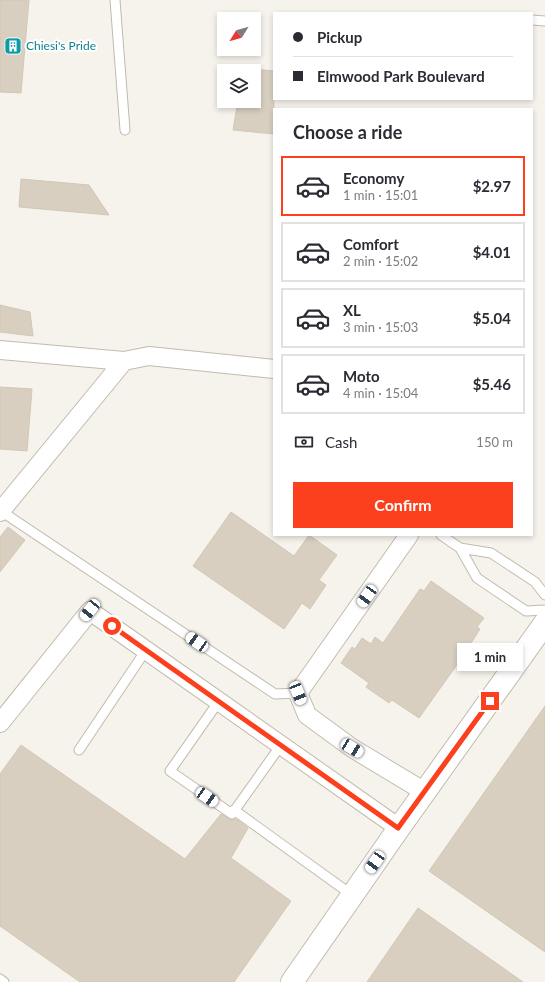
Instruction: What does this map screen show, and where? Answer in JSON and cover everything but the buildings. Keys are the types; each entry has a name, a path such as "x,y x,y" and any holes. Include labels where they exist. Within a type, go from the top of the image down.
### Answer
{"street":[{"path":"0,350 124,361 149,356 273,369"},
{"path":"0,512 124,361"},
{"path":"408,536 298,693 307,715 352,748 425,792"},
{"path":"0,723 90,610 398,828"},
{"path":"292,982 398,828 545,623"}],"lane":[{"path":"115,0 125,130"},
{"path":"533,20 545,21"},
{"path":"0,512 275,694 298,693"},
{"path":"442,536 460,548 491,553 535,582 545,595"},
{"path":"460,548 477,578 526,611 545,610"},
{"path":"79,750 146,650"},
{"path":"219,701 170,771 232,814 281,745"},
{"path":"234,810 352,895"},
{"path":"0,979 4,982"}],"place":[{"name":"Chiesi's Pride","path":"13,46"}],"route":[{"path":"112,626 398,828 490,701"}]}
